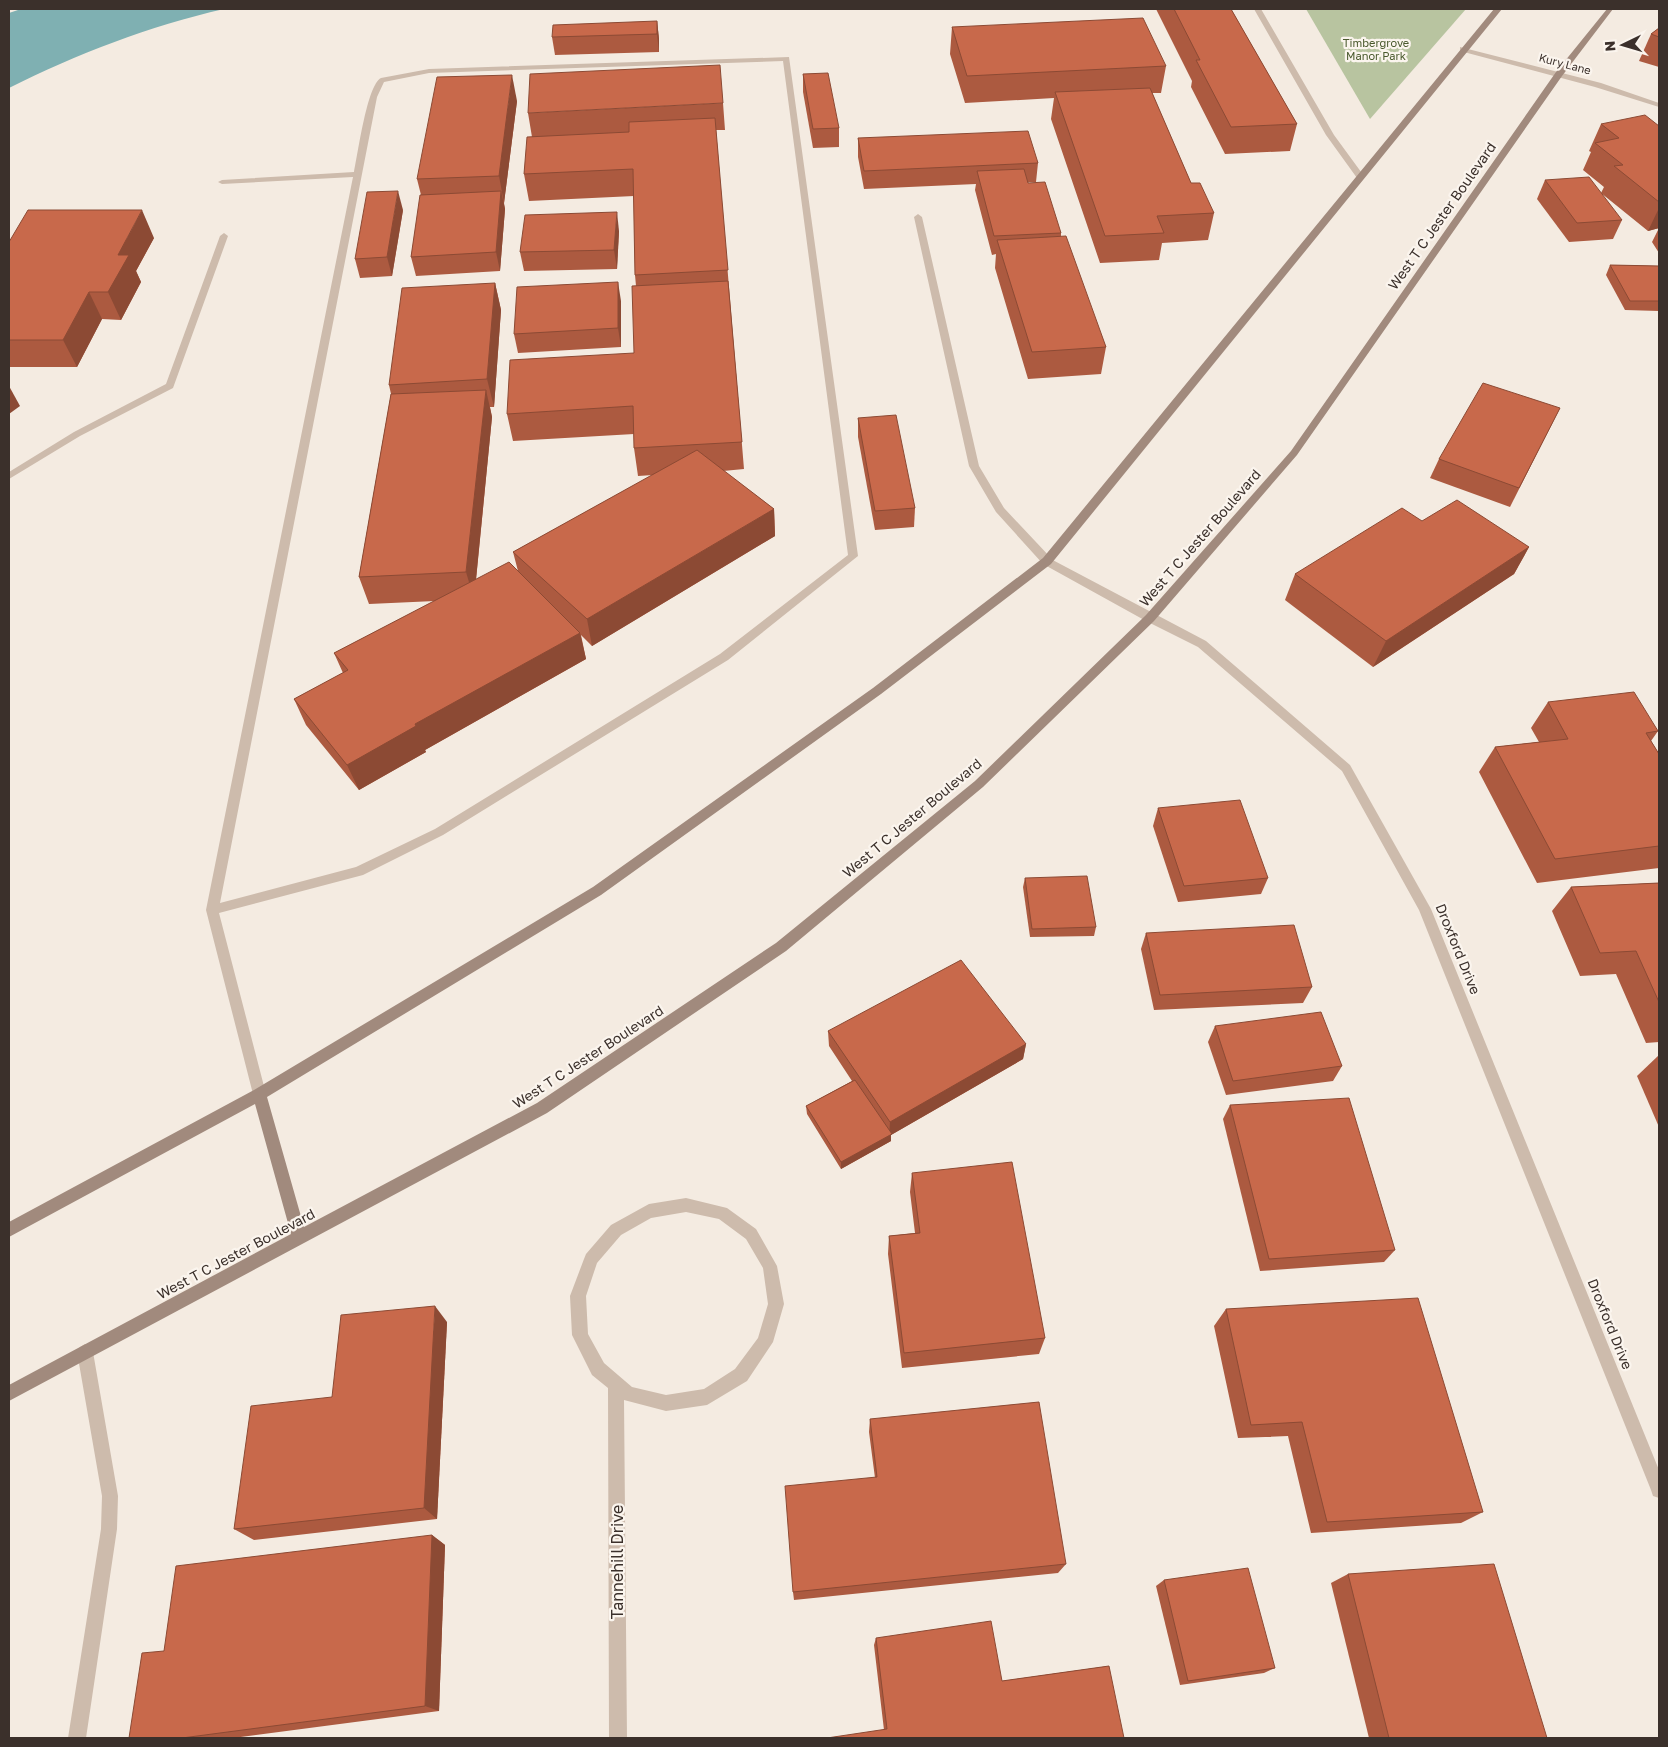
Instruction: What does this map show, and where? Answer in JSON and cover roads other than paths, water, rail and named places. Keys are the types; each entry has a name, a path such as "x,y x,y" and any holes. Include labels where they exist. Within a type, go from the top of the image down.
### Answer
{"main road":[{"path":"9,1230 259,1094 597,891 877,691 1047,561 1463,49 1498,9"},
{"name":"West T C Jester Boulevard","path":"9,1393 299,1236 542,1108 781,947 979,784 1150,618 1294,454 1559,74 1610,9"},
{"path":"259,1094 299,1236"}],"street":[{"path":"1258,9 1330,135 1360,176"},
{"name":"Kury Lane","path":"1463,49 1598,85 1659,105"},
{"path":"212,910 359,870 439,832 724,657 853,556 786,59 429,71 380,80 373,97 212,910 259,1094"},
{"path":"222,182 358,174"},
{"name":"Droxford Drive","path":"918,217 974,466 1000,510 1047,561 1150,618 1202,644 1346,768 1425,909 1659,1490"},
{"path":"9,476 77,434 170,386 224,236"},
{"path":"686,1205 722,1213 751,1234 770,1266 776,1304 765,1342 741,1375 707,1397 666,1403 628,1394 616,1385 598,1369 580,1335 578,1296 591,1259 616,1230 649,1211 686,1205"},
{"path":"77,1738 109,1529 110,1496 85,1352"},
{"name":"Tannehill Drive","path":"616,1385 618,1738"}],"water":[{"path":"21,9 224,9 168,24 114,42 9,88 9,13"}],"park label":[{"name":"Timbergrove Manor Park","path":"1376,49"}]}
